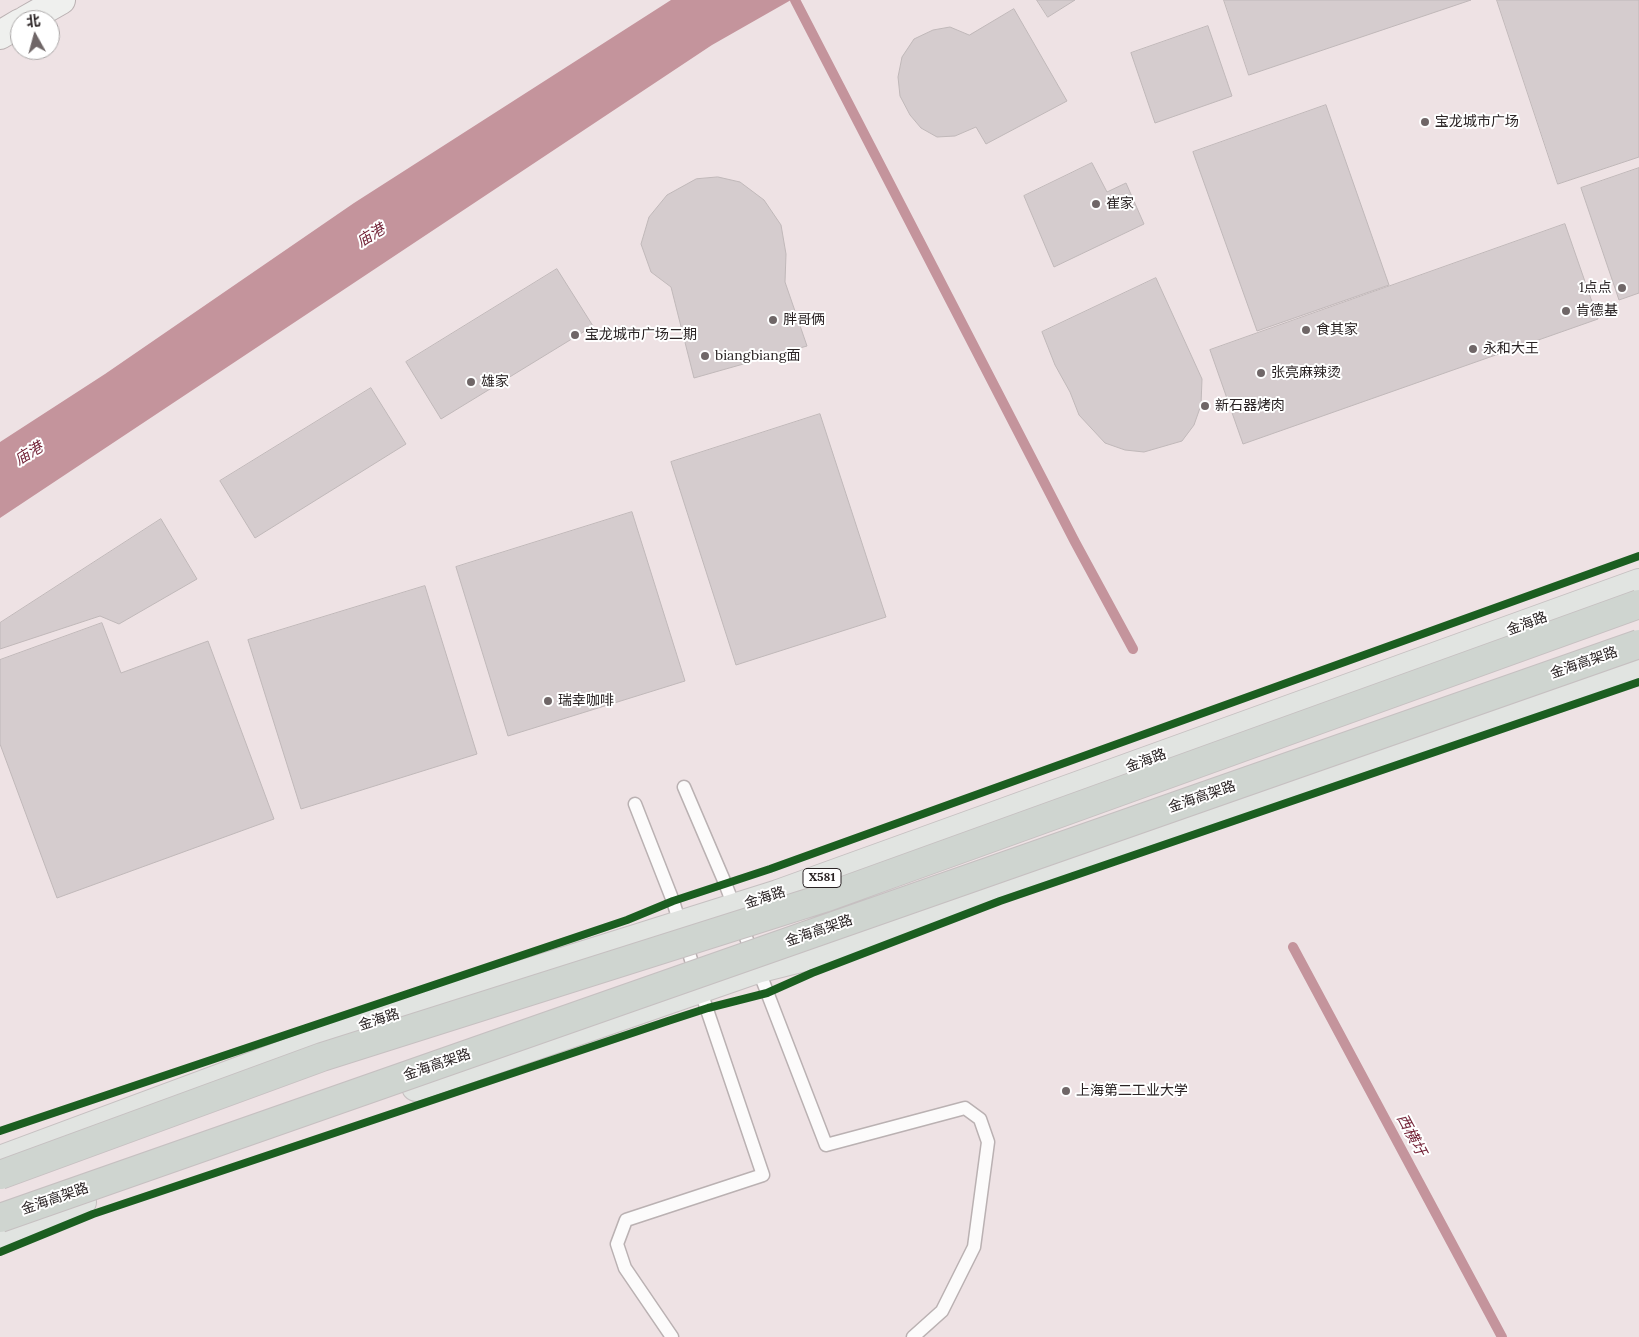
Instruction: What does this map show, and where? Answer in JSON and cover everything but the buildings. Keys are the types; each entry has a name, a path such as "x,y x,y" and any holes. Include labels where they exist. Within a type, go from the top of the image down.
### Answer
{"highway":[{"path":"0,1175 322,1057 824,898 1639,604"},
{"name":"金海高架路","path":"0,1218 1639,644"}],"main road":[{"name":"金海路","path":"0,1160 371,1022 778,894 1639,583"},
{"path":"0,1235 94,1197 757,969 806,957 1639,664"}],"street":[{"path":"44,10 61,0"}],"lane":[{"path":"684,787 726,883 757,969 826,1145 965,1108 980,1119 988,1142 974,1247 942,1310 913,1337"},
{"path":"635,804 673,901 700,989 763,1175 626,1220 617,1244 625,1268 672,1337"}],"water":[{"name":"庙港","path":"671,0 791,0 712,45 0,518 0,442 105,374 354,203"}],"waterway":[{"path":"795,0 1075,542 1133,649"},
{"name":"西横圩","path":"1293,947 1502,1337"}],"cycle path":[{"path":"0,1131 627,920 673,901 770,869 1639,556"},
{"path":"0,1252 93,1214 668,1021 708,1008 767,993 812,973 1000,901 1639,682"}],"place":[{"name":"宝龙城市广场","path":"1425,122"},
{"name":"崔家","path":"1096,204"},
{"name":"1点点","path":"1622,288"},
{"name":"肯德基","path":"1566,311"},
{"name":"胖哥俩","path":"773,320"},
{"name":"食其家","path":"1306,330"},
{"name":"宝龙城市广场二期","path":"575,335"},
{"name":"永和大王","path":"1473,349"},
{"name":"biangbiang面","path":"705,356"},
{"name":"张亮麻辣烫","path":"1261,373"},
{"name":"雄家","path":"471,382"},
{"name":"新石器烤肉","path":"1205,406"},
{"name":"瑞幸咖啡","path":"548,701"},
{"name":"上海第二工业大学","path":"1066,1091"}]}
